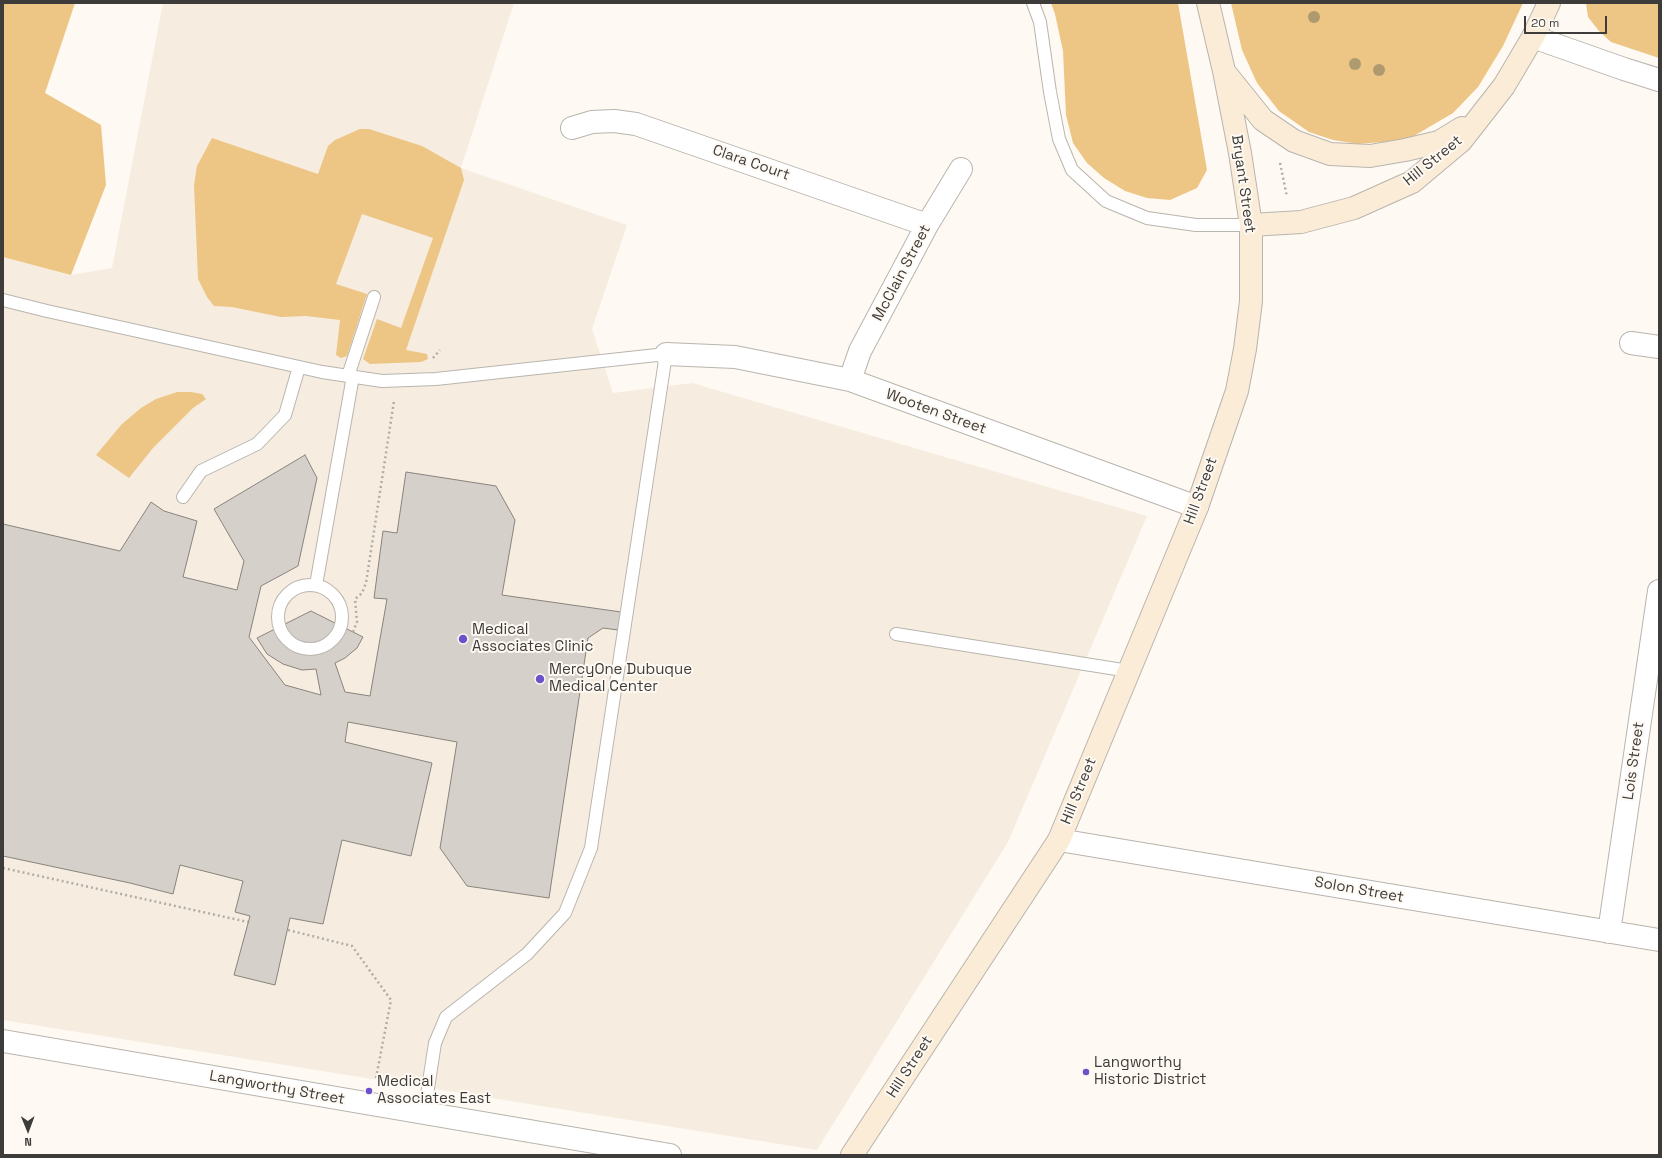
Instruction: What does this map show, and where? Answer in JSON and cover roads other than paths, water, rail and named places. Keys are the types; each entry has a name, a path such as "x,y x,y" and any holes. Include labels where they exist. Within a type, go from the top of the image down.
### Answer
{"main road":[{"name":"Bryant Street","path":"1208,3 1224,71 1240,153 1251,225 1251,301 1245,349 1237,391"},
{"name":"Hill Street","path":"1251,225 1301,222 1354,208 1412,182 1461,141 1504,86 1533,38 1548,3"},
{"path":"1224,71 1263,120 1294,141 1330,154 1370,156 1406,150 1439,142 1480,116"},
{"name":"Hill Street","path":"852,1155 1059,840 1197,507 1237,391"}],"street":[{"path":"1533,38 1659,80"},
{"name":"Clara Court","path":"572,128 592,122 614,121 636,124 926,225"},
{"name":"McClain Street","path":"850,380 860,352 926,225 960,169"},
{"path":"1632,343 1659,347"},
{"name":"Wooten Street","path":"666,354 735,357 850,380 1197,507"},
{"name":"Lois Street","path":"1609,932 1659,591"},
{"name":"Solon Street","path":"1059,840 1659,940"},
{"name":"Langworthy Street","path":"3,1041 670,1155"}],"lane":[{"path":"1033,3 1040,22 1050,92 1059,138 1072,170 1106,201 1147,218 1196,225 1251,225"},
{"path":"316,585 350,376 374,296"},
{"path":"3,300 299,367 382,381 436,379 666,354 591,848 565,913 527,954 446,1017 435,1043 424,1114"},
{"path":"183,497 201,471 257,444 285,415 299,367"},
{"path":"305,585 316,585 326,589 334,595 340,604 342,624 338,634 331,642 322,647 301,649 284,637 278,627 278,610 286,595 294,588 305,585"},
{"path":"896,634 1129,670"}],"place":[{"name":"Medical Associates Clinic","path":"463,639"},
{"name":"MercyOne Dubuque Medical Center","path":"540,679"},
{"name":"Langworthy Historic District","path":"1086,1072"},
{"name":"Medical Associates East","path":"369,1091"}]}
